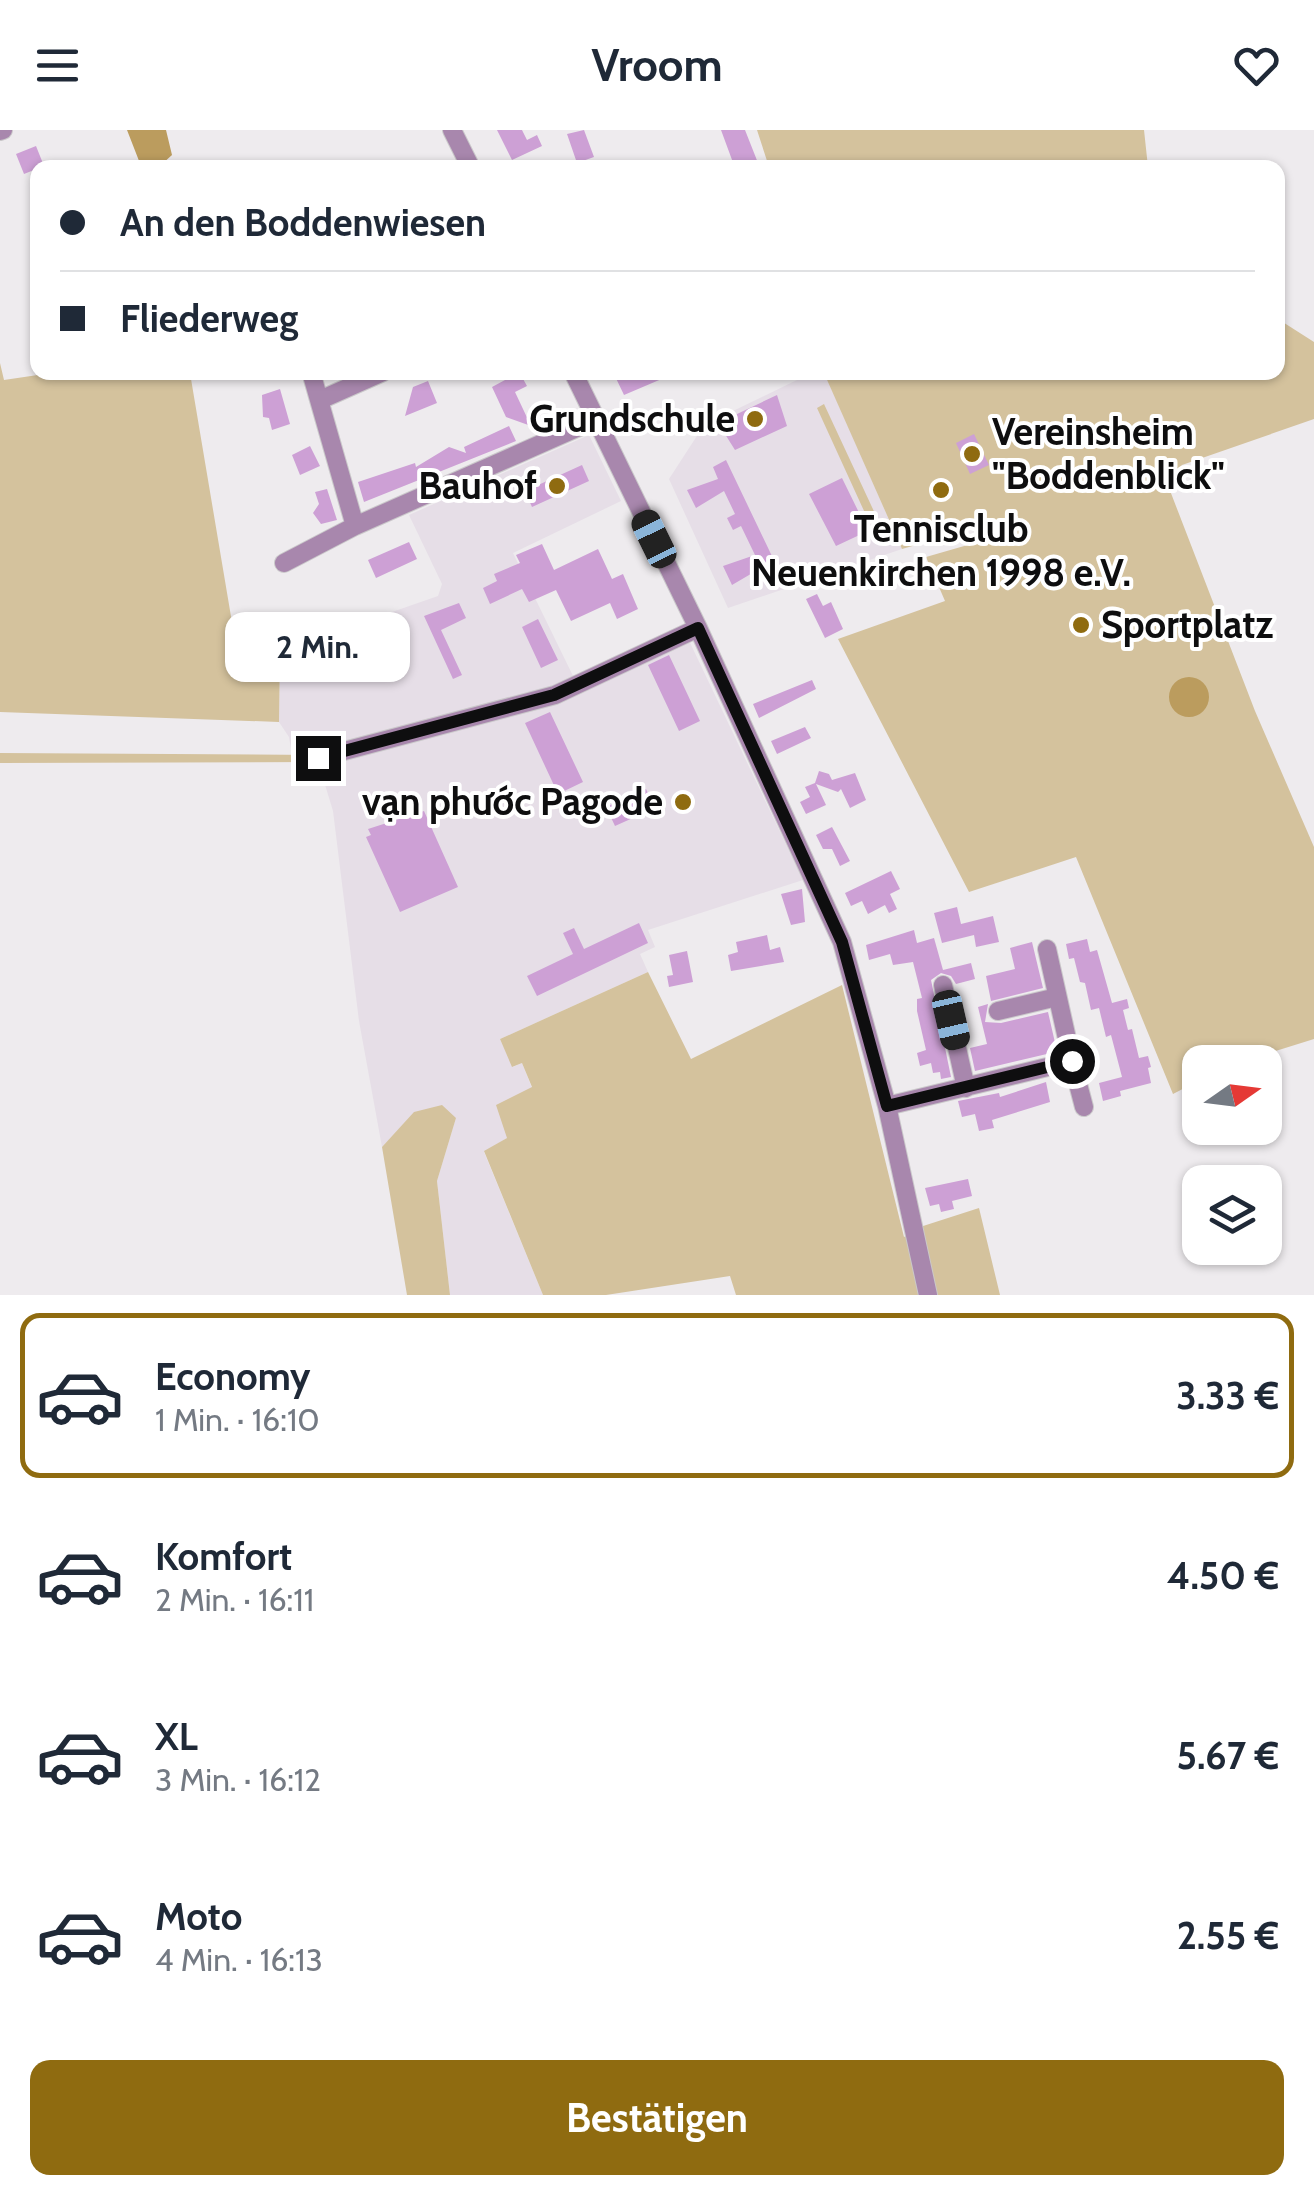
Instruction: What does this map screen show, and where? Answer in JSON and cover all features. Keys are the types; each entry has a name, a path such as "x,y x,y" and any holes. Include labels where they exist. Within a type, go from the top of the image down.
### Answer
{"street":[{"path":"452,130 467,160"},
{"path":"314,380 356,526"},
{"path":"320,400 365,380"},
{"path":"577,380 698,628 842,942 887,1106 928,1295"},
{"path":"284,563 356,526 597,419"},
{"path":"318,758 554,695 698,628"},
{"path":"1047,948 1084,1107"},
{"path":"943,985 966,1088"},
{"path":"998,1011 1057,997"},
{"path":"887,1106 1072,1061"}],"shaded area":[{"path":"127,130 166,130 172,155 166,160 139,160"},
{"path":"757,130 1144,130 1147,160 767,160"},
{"path":"1285,323 1314,342 1314,419 1182,465 1172,474 1169,488 1255,711 1314,847 1314,1039 1282,1049 1282,1045 1182,1045 1182,1089 1173,1094 1076,857 969,892 838,639 945,601 926,557 1020,530 1018,516 902,549 827,380 1285,380"},
{"path":"0,363 4,380 30,376 30,380 191,380 239,664 280,651 279,722 0,712"},
{"path":"797,380 828,380 902,549 728,608 669,479 704,425"},
{"path":"824,404 878,520 870,524 817,408"},
{"path":"589,435 621,501 513,553 575,680 683,628 803,880 648,930 655,947 640,954 648,972 500,1039 513,1067 522,1063 532,1088 507,1138 484,1152 543,1295 450,1295 437,1181 456,1118 415,1112 382,1147 359,1021 333,811 316,755 292,755 289,737 279,722 280,651 438,596 442,584 409,515"},
{"path":"1189,677 1203,683 1209,697 1203,711 1189,717 1175,711 1169,697 1175,683"},
{"path":"0,753 316,755 319,762 0,763"},
{"path":"648,972 691,1059 842,985 904,1237 920,1227 979,1208 1000,1295 736,1295 730,1276 606,1295 543,1295 484,1151 507,1138 496,1105 532,1087 522,1063 512,1067 500,1039"},
{"path":"442,1105 456,1118 437,1181 450,1295 407,1295 382,1147 414,1112"}],"building":[{"path":"497,130 522,130 527,140 537,135 542,146 512,160"},
{"path":"584,130 594,157 576,160 567,134"},
{"path":"721,130 745,130 757,160 732,160"},
{"path":"36,146 42,160 30,160 30,172 24,174 16,154"},
{"path":"505,380 524,380 527,386 515,392 531,426 506,417 492,387"},
{"path":"617,380 659,380 624,395"},
{"path":"428,381 437,403 405,416 413,387"},
{"path":"280,389 290,424 272,430 269,418 263,417 262,395"},
{"name":"Grundschule","path":"777,395 787,426 735,450 718,423"},
{"path":"509,426 516,441 364,502 358,482 415,463 416,467 449,447 466,453 464,447"},
{"name":"Vereinsheim \"Boddenblick\"","path":"974,434 989,465 970,474 956,443"},
{"path":"310,446 320,466 300,475 292,455"},
{"path":"726,460 780,573 766,579 761,568 732,585 723,566 755,555 741,526 733,530 727,518 735,514 724,491 696,508 687,490 718,479 713,467"},
{"name":"Bauhof","path":"582,465 589,481 532,507 525,491"},
{"path":"842,478 868,531 836,546 809,494"},
{"path":"327,489 337,520 321,524 313,513 319,504 315,492"},
{"path":"409,542 417,559 376,578 368,560"},
{"path":"542,544 554,570 598,549 612,579 623,574 638,609 617,619 610,603 571,621 556,590 529,602 522,589 490,604 483,588 497,581 494,574 520,563 516,555"},
{"path":"817,594 823,606 831,602 843,629 825,638 806,599"},
{"path":"459,603 466,618 441,630 462,675 453,679 424,616"},
{"path":"538,619 558,660 541,668 522,627"},
{"path":"395,652 401,665 371,679 365,666"},
{"path":"669,655 700,721 679,731 648,665"},
{"path":"812,680 816,689 759,718 753,704"},
{"path":"550,712 583,782 558,794 525,723"},
{"path":"805,727 811,738 777,754 771,741"},
{"path":"819,771 829,774 832,780 855,773 866,800 850,808 841,789 838,792 816,784 826,805 806,814 800,802 810,797 805,787 815,783"},
{"path":"646,789 655,808 615,826 606,807"},
{"path":"424,811 458,887 400,912 366,837 371,835 368,829"},
{"path":"832,827 850,861 840,866 832,849 823,849 816,835"},
{"path":"891,871 900,889 890,894 897,909 889,913 885,905 868,914 862,901 851,906 845,893"},
{"path":"802,889 805,922 791,925 781,894"},
{"path":"957,907 961,924 993,916 999,942 976,947 974,935 942,943 934,913"},
{"path":"639,923 648,943 537,996 527,976 573,954 563,933 574,928 584,949"},
{"path":"914,930 917,943 934,938 943,970 971,963 975,979 956,984 951,976 941,973 931,980 951,1077 941,1079 940,1072 933,1073 931,1063 920,1066 917,1053 926,1050 917,1011 917,999 922,998 913,962 893,965 890,954 869,960 866,945"},
{"path":"767,935 770,950 780,947 784,962 731,971 728,955 738,952 736,942"},
{"path":"1087,939 1090,952 1097,950 1112,1003 1127,999 1129,1008 1123,1010 1128,1030 1132,1029 1139,1058 1148,1056 1151,1067 1151,1083 1120,1091 1121,1096 1103,1101 1099,1083 1122,1077 1111,1035 1106,1037 1099,1008 1091,1010 1085,983 1080,982 1066,944"},
{"path":"1032,942 1043,988 991,1001 986,976 1015,969 1010,948"},
{"path":"687,951 693,982 669,987 667,976 673,975 669,955"},
{"path":"988,1004 985,1022 1001,1023 1048,1012 1056,1047 1049,1049 1051,1053 975,1071 970,1048 987,1044 978,1007"},
{"path":"1046,1082 1050,1102 992,1120 994,1128 979,1131 975,1114 962,1117 958,1101 999,1093 1000,1097"},
{"path":"968,1179 972,1196 952,1201 954,1209 941,1212 939,1204 930,1206 925,1188"}],"place":[{"name":"Grundschule","path":"755,419"},
{"name":"Vereinsheim \"Boddenblick\"","path":"972,454"},
{"name":"Bauhof","path":"557,486"},
{"name":"Tennisclub Neuenkirchen 1998 e.V.","path":"941,490"},
{"name":"Sportplatz","path":"1081,625"},
{"name":"vạn phước Pagode","path":"683,802"}],"route":[{"path":"318,758 554,695 698,628 842,942 887,1106 1072,1061"}]}
